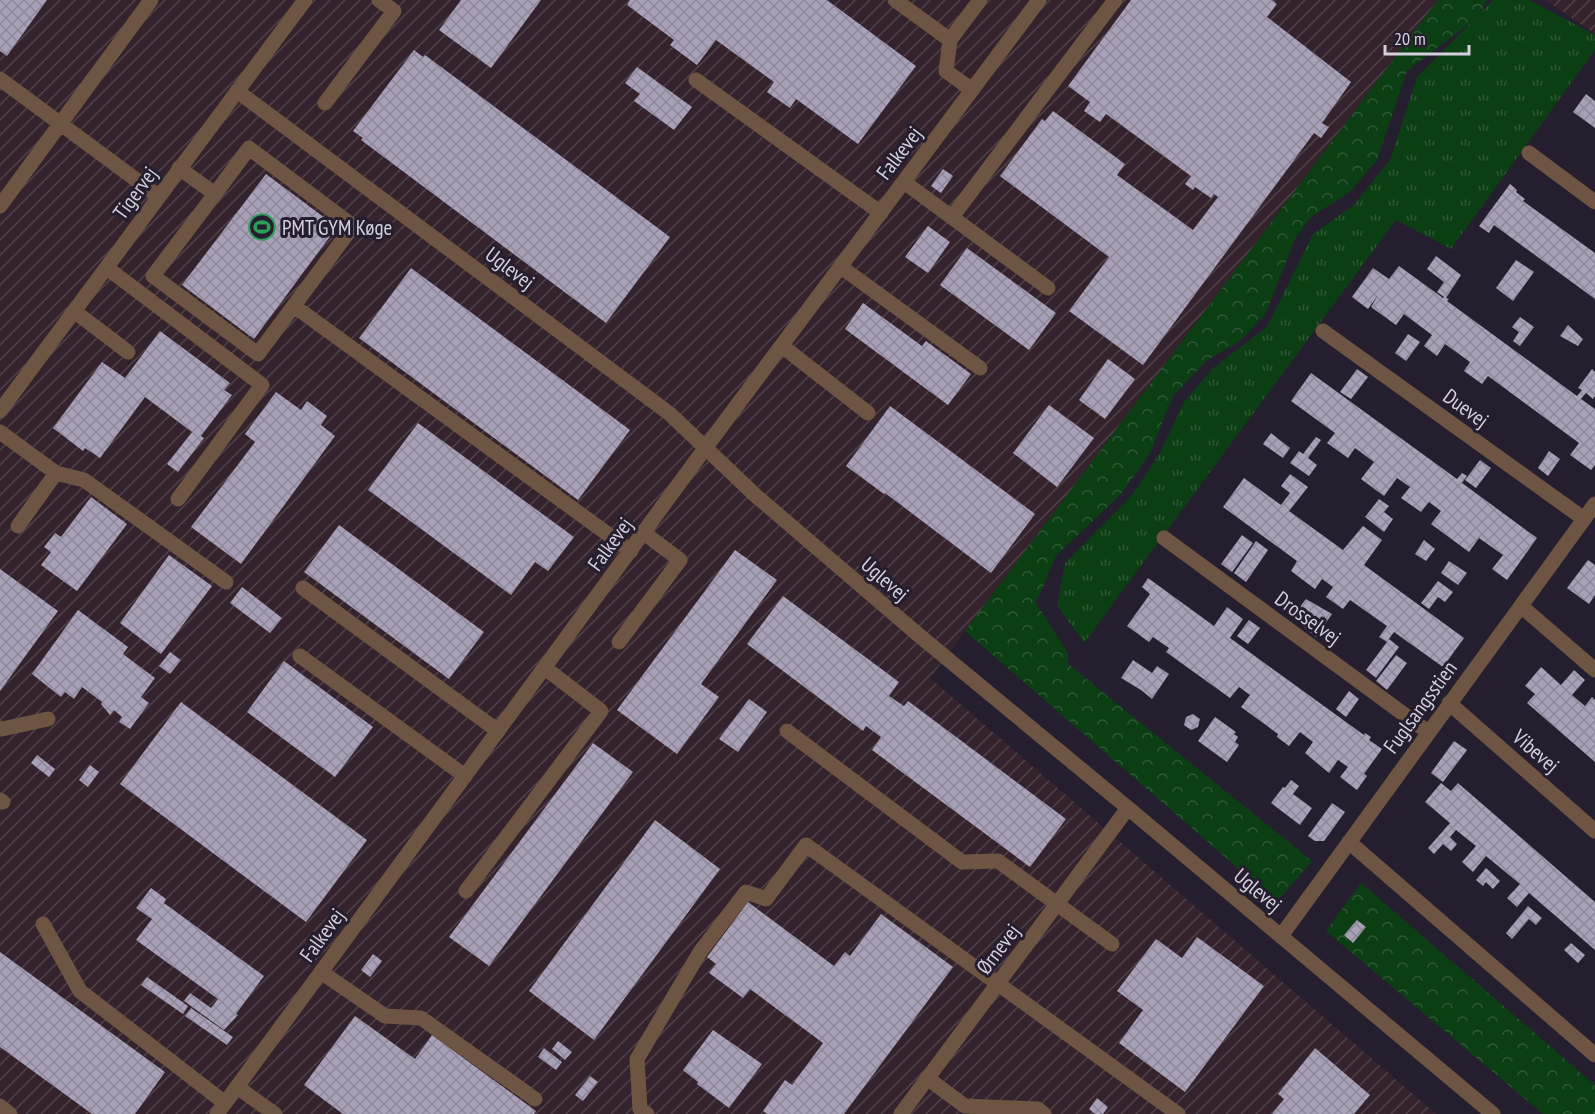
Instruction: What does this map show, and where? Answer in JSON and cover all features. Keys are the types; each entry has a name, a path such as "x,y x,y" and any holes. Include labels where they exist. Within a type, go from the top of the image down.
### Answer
{"street":[{"path":"0,206 151,0"},
{"name":"Tigervej","path":"0,411 305,0"},
{"path":"325,103 398,6 379,0"},
{"path":"895,0 950,40"},
{"path":"972,90 946,71 950,40 980,0"},
{"name":"Falkevej","path":"221,1109 706,447 1039,0"},
{"path":"952,217 1114,0"},
{"path":"0,79 158,196"},
{"path":"696,80 881,213"},
{"name":"Uglevej","path":"237,90 670,414 755,495 921,638 1493,1114"},
{"path":"249,148 353,226 258,354 153,276 215,194 249,148"},
{"path":"1529,153 1595,202"},
{"path":"179,168 215,194"},
{"path":"904,182 1048,288"},
{"path":"841,267 980,368"},
{"path":"107,268 262,386 178,500"},
{"path":"294,306 631,550"},
{"path":"74,311 128,352"},
{"name":"Duevej","path":"1323,331 1584,519"},
{"path":"782,346 868,413"},
{"path":"0,432 57,473 84,480 226,582"},
{"path":"18,526 57,473"},
{"name":"Fuglsangsstien","path":"1281,936 1595,504"},
{"path":"619,642 680,560 644,533"},
{"name":"Drosselvej","path":"1164,538 1428,732"},
{"path":"303,588 498,731"},
{"path":"1521,606 1595,670"},
{"path":"300,656 465,776"},
{"path":"466,891 600,711 545,668"},
{"name":"Vibevej","path":"1449,703 1595,831"},
{"path":"0,728 48,719"},
{"path":"787,731 962,862 998,861 1112,944"},
{"name":"Ørnevej","path":"901,1114 1128,808"},
{"path":"1349,842 1595,1055"},
{"path":"647,1114 640,1109 637,1059 700,952 746,892 766,899 806,845 1178,1114"},
{"path":"44,924 80,991 221,1109"},
{"path":"321,972 385,1016 421,1018 535,1099"},
{"path":"927,1078 962,1110 1038,1109 1044,1114"},
{"path":"237,1087 275,1114"},
{"path":"0,1106 10,1114"}],"shaded area":[{"path":"0,0 1438,0 930,678 1436,1114 0,1114"},
{"path":"1545,0 1595,0 1595,34"}],"green space":[{"path":"1438,0 1487,0 1479,16 1407,71 1377,160 1350,192 1311,217 1295,239 1265,315 1241,340 1206,361 1173,396 1149,455 1121,494 1056,556 1036,603 1068,653 1068,664 1312,861 1277,902 965,631"},
{"path":"1493,0 1529,0 1595,35 1595,50 1451,249 1396,220 1084,643 1057,605 1065,563 1133,494 1160,453 1184,402 1212,369 1267,327 1313,234 1354,205 1390,160 1417,77"},
{"path":"1361,883 1595,1085 1595,1114 1543,1114 1326,931"}],"building":[{"path":"0,0 47,0 7,56 0,51"},
{"path":"461,0 541,0 491,68 439,30"},
{"path":"630,0 827,0 916,66 858,144 796,99 790,108 767,92 774,82 716,40 697,65 670,45 674,40 627,5"},
{"path":"1131,0 1272,0 1277,4 1267,17 1351,82 1322,123 1329,127 1321,138 1314,133 1143,365 1069,311 1109,257 1000,176 1042,119 1045,121 1053,111 1125,164 1117,175 1193,230 1218,197 1214,194 1211,198 1195,187 1193,190 1185,184 1191,176 1106,114 1100,122 1084,111 1090,102 1068,86"},
{"path":"414,50 423,57 425,55 670,237 606,323 361,140 363,138 353,131"},
{"path":"637,67 692,107 674,130 634,101 640,94 625,83"},
{"path":"1586,94 1595,101 1595,128 1573,112"},
{"path":"943,169 953,176 941,193 931,186"},
{"path":"266,174 337,227 254,339 182,285"},
{"path":"1510,184 1525,199 1523,201 1595,253 1595,299 1494,225 1489,233 1479,226"},
{"path":"928,226 950,242 928,273 905,257"},
{"path":"967,248 1056,313 1029,350 940,285"},
{"path":"1436,256 1461,275 1446,298 1449,299 1447,301 1577,396 1582,390 1578,388 1592,369 1595,372 1595,396 1593,399 1586,393 1581,399 1595,409 1595,465 1591,470 1570,455 1579,443 1488,376 1482,384 1464,371 1470,362 1445,344 1437,356 1424,346 1432,335 1404,314 1396,325 1371,307 1378,295 1368,309 1352,297 1373,268 1389,279 1399,266 1443,298 1437,292 1444,282 1427,269"},
{"path":"1516,260 1534,272 1513,301 1496,288"},
{"path":"411,268 630,430 578,500 359,338"},
{"path":"863,303 922,346 926,341 971,374 948,405 845,329"},
{"path":"1520,317 1534,327 1520,346 1513,341 1519,332 1512,327"},
{"path":"1568,325 1583,339 1578,346 1560,336"},
{"path":"160,331 230,383 224,390 232,395 201,436 204,438 178,472 167,464 192,432 145,397 100,458 85,448 83,451 53,428 102,362 125,378"},
{"path":"1408,334 1420,342 1406,361 1395,353"},
{"path":"1108,359 1135,379 1105,419 1079,400"},
{"path":"1357,369 1368,377 1351,399 1340,392"},
{"path":"1311,373 1457,479 1462,473 1467,476 1462,483 1537,538 1507,580 1492,569 1503,555 1479,538 1469,552 1431,524 1441,511 1429,502 1421,512 1401,498 1410,487 1397,478 1384,496 1361,479 1374,462 1355,448 1348,458 1327,443 1335,433 1291,401"},
{"path":"276,392 301,410 307,401 327,416 321,425 335,436 241,564 191,527 255,442 245,434"},
{"path":"1049,405 1094,438 1057,487 1013,453"},
{"path":"890,406 1035,514 991,573 846,466"},
{"path":"418,423 574,537 548,571 535,562 511,595 368,490"},
{"path":"1271,433 1290,448 1283,458 1263,444"},
{"path":"1316,437 1321,440 1308,458 1317,465 1309,476 1290,463 1299,451 1303,454"},
{"path":"1549,451 1560,459 1548,476 1538,468"},
{"path":"1480,460 1491,468 1476,488 1465,480"},
{"path":"1290,474 1308,487 1289,511 1343,550 1363,526 1382,540 1364,565 1464,638 1443,667 1394,632 1389,639 1399,647 1376,678 1366,670 1387,642 1379,637 1387,626 1350,600 1343,609 1326,597 1333,587 1322,579 1315,589 1291,571 1297,561 1223,507 1244,478 1281,505 1290,493 1281,486"},
{"path":"91,497 127,524 77,591 41,565 51,552 44,547 55,533 61,537"},
{"path":"1379,499 1389,506 1384,512 1393,519 1384,532 1365,517"},
{"path":"339,525 484,632 449,679 304,572"},
{"path":"1242,535 1253,543 1232,572 1221,564"},
{"path":"1424,540 1435,549 1426,561 1415,554"},
{"path":"1256,541 1268,550 1246,582 1234,573"},
{"path":"735,550 777,580 701,684 719,697 677,754 617,710"},
{"path":"169,555 212,586 161,654 120,623"},
{"path":"1588,560 1595,565 1595,595 1589,604 1567,588"},
{"path":"1449,561 1467,573 1458,585 1441,573"},
{"path":"0,569 58,611 0,691"},
{"path":"1148,578 1214,626 1227,607 1243,619 1230,638 1364,735 1365,733 1371,737 1369,740 1382,749 1364,774 1367,776 1357,790 1340,777 1348,767 1338,760 1329,773 1305,753 1313,742 1300,732 1289,746 1277,737 1278,734 1241,707 1250,695 1239,687 1230,698 1166,652 1169,648 1153,637 1149,642 1127,626 1150,594 1142,587"},
{"path":"1438,581 1453,592 1445,602 1438,597 1429,609 1421,603"},
{"path":"242,587 282,618 270,633 230,603"},
{"path":"783,596 899,682 889,696 904,706 908,701 1066,819 1030,867 872,750 881,737 866,726 863,731 747,644"},
{"path":"1306,599 1332,614 1316,637 1292,617"},
{"path":"78,610 128,647 123,654 155,678 141,697 149,703 130,729 119,722 122,717 114,710 110,715 101,704 102,702 82,687 74,699 65,692 61,697 32,674"},
{"path":"1249,620 1260,628 1248,644 1237,636"},
{"path":"170,652 181,660 170,674 159,666"},
{"path":"1396,655 1407,663 1387,690 1376,681"},
{"path":"1133,660 1152,673 1157,666 1169,674 1152,699 1121,678"},
{"path":"284,661 373,727 335,777 247,712"},
{"path":"1541,667 1561,685 1574,670 1585,680 1572,695 1585,706 1592,697 1595,700 1595,762 1527,703 1535,694 1525,686"},
{"path":"1349,691 1359,699 1346,717 1336,709"},
{"path":"749,699 767,712 738,752 719,739"},
{"path":"181,702 367,840 306,922 120,784"},
{"path":"1193,714 1200,719 1198,727 1191,730 1184,725 1186,717"},
{"path":"1215,717 1236,732 1234,734 1238,737 1235,742 1239,745 1227,762 1198,741"},
{"path":"1454,741 1467,750 1443,782 1431,773"},
{"path":"593,743 633,772 489,966 449,937"},
{"path":"37,755 55,769 49,777 31,763"},
{"path":"90,765 99,772 88,787 79,780"},
{"path":"1291,780 1299,786 1293,794 1312,808 1300,825 1271,803"},
{"path":"1441,783 1451,791 1458,783 1595,902 1595,950 1529,893 1517,907 1507,898 1520,884 1486,856 1473,872 1462,862 1476,846 1456,830 1450,837 1457,844 1451,851 1443,844 1434,854 1428,848 1450,823 1425,802"},
{"path":"1332,803 1345,812 1324,841 1315,841 1308,836"},
{"path":"655,820 720,869 594,1040 529,991"},
{"path":"1486,868 1500,881 1493,889 1486,882 1483,886 1476,880"},
{"path":"151,888 166,899 164,903 264,976 236,1014 238,1015 224,1030 184,1001 190,993 211,1008 218,999 136,940 152,919 136,908"},
{"path":"748,902 834,966 845,952 850,956 881,914 953,967 844,1114 767,1114 763,1111 785,1080 792,1085 823,1043 750,989 743,998 709,973 716,964 707,957"},
{"path":"1528,906 1542,918 1536,925 1529,919 1512,939 1506,933"},
{"path":"1357,920 1366,927 1353,943 1344,935"},
{"path":"1197,937 1264,986 1185,1092 1119,1043 1143,1010 1117,991 1156,939 1182,958"},
{"path":"1571,943 1585,955 1578,963 1564,950"},
{"path":"0,952 165,1072 135,1114 92,1114 0,1047"},
{"path":"373,954 382,961 370,977 361,970"},
{"path":"147,977 188,1006 183,1014 141,985"},
{"path":"191,1008 233,1037 227,1045 185,1016"},
{"path":"355,1016 415,1059 432,1035 536,1111 534,1114 343,1114 304,1085"},
{"path":"713,1030 762,1064 729,1108 697,1084 698,1082 683,1070"},
{"path":"558,1041 572,1052 565,1060 552,1049"},
{"path":"544,1048 562,1062 556,1070 538,1057"},
{"path":"1315,1048 1370,1095 1354,1114 1272,1114 1284,1099 1278,1094"},
{"path":"590,1076 598,1082 583,1101 575,1095"},
{"path":"1097,1098 1108,1107 1103,1114 1095,1114 1089,1109"}],"place":[{"name":"PMT GYM Køge","path":"262,227"}]}
